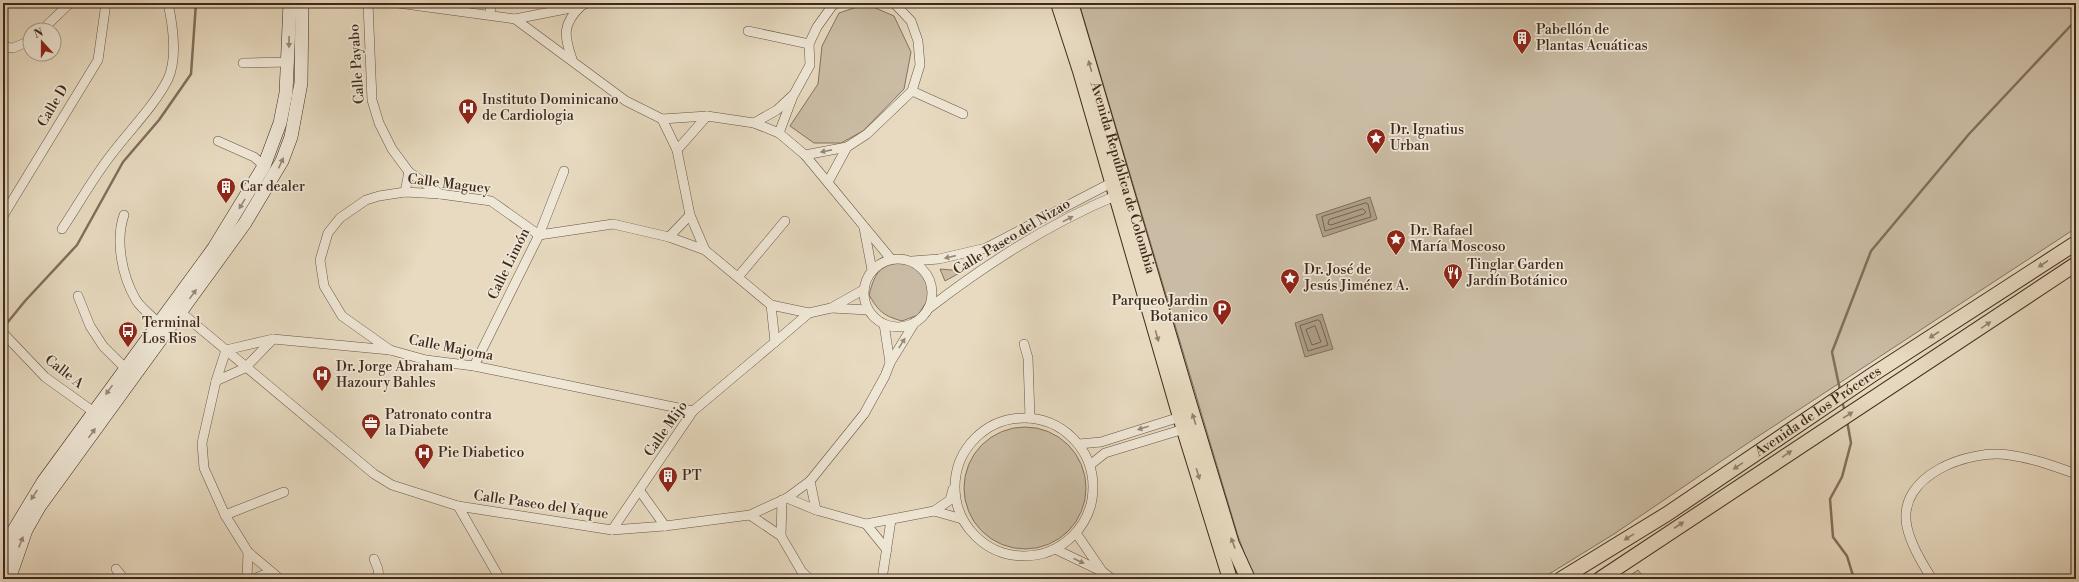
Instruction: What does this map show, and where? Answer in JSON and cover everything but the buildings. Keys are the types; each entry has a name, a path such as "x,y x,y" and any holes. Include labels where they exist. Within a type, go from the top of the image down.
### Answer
{"main road":[{"path":"9,579 26,530 39,507 98,415 125,368 158,322 176,308 264,166 280,123 286,93 289,62 290,3"},
{"path":"3,560 14,530 28,505 98,415 176,308 245,223 282,162 291,137 301,83 302,3"},
{"name":"Avenida República de Colombia","path":"1058,3 1080,71 1182,423 1230,579"},
{"name":"Avenida República de Colombia","path":"1071,3 1232,544 1248,579"},
{"name":"Avenida de los Próceres","path":"1561,579 1667,514 1872,376 2076,243"},
{"name":"Avenida de los Próceres","path":"1600,579 2076,264"}],"street":[{"path":"50,22 70,3"},
{"name":"Calle D","path":"3,216 98,60 106,3"},
{"path":"62,229 110,156 158,94 168,78 173,54 172,22 168,3"},
{"name":"Calle Payabo","path":"368,3 372,100 379,123 392,149 409,172 440,194"},
{"path":"398,3 490,14 515,19 584,5"},
{"path":"490,14 491,3"},
{"path":"779,133 793,96 810,65 809,44 817,27 832,6 837,3"},
{"path":"804,155 847,147 867,134 912,91 920,64 918,41 911,21 894,3"},
{"path":"572,59 565,35 571,16 584,5"},
{"path":"515,19 572,59 626,101 662,119 707,116 754,123 779,133 804,155 891,259"},
{"path":"748,31 809,44"},
{"path":"3,47 12,48 22,44"},
{"path":"243,63 289,62"},
{"path":"912,91 963,114"},
{"path":"754,123 777,110 793,96"},
{"path":"677,150 707,116"},
{"path":"662,119 677,150 690,215 705,250"},
{"path":"218,141 254,157 264,166"},
{"path":"828,182 847,147"},
{"name":"Calle Limón","path":"474,366 539,235 564,171"},
{"path":"405,192 409,172"},
{"name":"Calle Paseo del Nizao","path":"912,261 939,260 986,248 1113,189"},
{"name":"Calle Paseo del Nizao","path":"928,309 974,274 1094,204 1113,189"},
{"name":"Calle Maguey","path":"390,350 342,316 324,286 320,260 328,233 340,218 366,200 379,196 405,192 440,194 491,201 539,235"},
{"path":"124,215 120,228 121,250 126,277 136,300 158,322"},
{"path":"669,237 690,215"},
{"path":"738,277 785,221"},
{"path":"539,235 613,224 669,237 705,250 771,305 809,313 831,308 864,290"},
{"path":"864,227 872,270"},
{"path":"891,259 912,261 921,268 928,277 932,288 931,300 928,309 915,322 900,326 884,324 875,319 868,310 864,300 866,279 872,270 880,263 891,259"},
{"path":"78,296 90,326 103,346 125,368"},
{"path":"771,305 774,342"},
{"name":"Calle Paseo del Yaque","path":"176,308 374,474 392,485 458,506 612,530 665,526 750,515 784,499 810,481 864,414 885,376 890,363 915,322"},
{"path":"831,308 868,310"},
{"path":"774,342 809,313"},
{"path":"884,324 890,363"},
{"name":"Calle A","path":"3,333 45,377 98,415"},
{"path":"216,381 246,368 273,339"},
{"name":"Calle Majoma","path":"226,350 273,339 390,350 426,360 474,366 693,411"},
{"name":"Calle Mijo","path":"612,530 640,491 693,411 774,342"},
{"path":"1024,344 1028,358 1030,418"},
{"path":"226,350 216,381 202,442 204,468 225,515 248,552 278,578"},
{"path":"781,536 784,499 866,524 934,511 950,500 962,454 972,441 984,430 1014,418 1030,418 1054,425 1065,431 1079,444 1090,466 1094,483 1092,501 1086,518 1076,533 1055,549 1034,556 1012,555 992,549 974,536 962,519 956,503 954,485"},
{"path":"1079,444 1100,442 1182,423"},
{"path":"1090,466 1105,453 1182,423"},
{"path":"1932,579 1913,542 1907,526 1906,513 1914,493 1921,482 1936,470 1969,457 1988,454 2008,454 2030,459 2076,474"},
{"path":"810,481 816,510"},
{"path":"640,491 665,526"},
{"path":"225,515 284,492"},
{"path":"458,506 500,579"},
{"path":"934,511 962,519"},
{"path":"750,515 781,536 801,576 810,579"},
{"path":"882,579 891,520"},
{"path":"866,524 887,550"},
{"path":"1076,533 1103,572"},
{"path":"1055,549 1103,572 1112,579"},
{"path":"247,579 248,552"},
{"path":"374,559 378,569 379,579"},
{"path":"116,569 124,579"},
{"path":"254,579 263,575 278,578"}],"shaded area":[{"path":"1079,3 2076,3 2076,228 1745,445 1614,534 1541,579 1254,579 1238,536"},
{"path":"866,4 894,16 911,52 904,89 863,131 841,143 814,143 790,126 818,84 822,46 839,13"},
{"path":"906,261 919,270 928,281 929,298 918,315 902,321 882,312 869,295 874,279 880,270 890,265"},
{"path":"940,269 963,271 945,281"},
{"path":"1025,427 1037,428 1048,432 1068,445 1081,465 1085,476 1085,500 1081,511 1068,531 1048,544 1037,548 1025,549 1013,548 1002,544 982,531 969,511 965,500 964,488 965,476 969,465 982,445 1002,432 1013,428"},
{"path":"1638,570 1645,579 1625,579"}],"water":[{"path":"1370,197 1377,219 1323,237 1316,215"},
{"path":"1322,314 1333,349 1305,357 1295,323"}],"waterway":[{"path":"3,328 25,301 77,245 123,162 159,120 191,74 196,3"},
{"path":"1840,390 1832,352 1871,251 1969,134 2076,20"},
{"path":"1842,401 1845,412"},
{"path":"1847,421 1851,443 1842,477 1830,499 1833,537 1847,556 1854,579"}],"place":[{"name":"Pabellón de Plantas Acuáticas","path":"1522,55"},
{"name":"Instituto Dominicano de Cardiologia","path":"468,125"},
{"name":"Dr. Ignatius Urban","path":"1376,155"},
{"name":"Car dealer","path":"226,204"},
{"name":"Dr. Rafael María Moscoso","path":"1396,256"},
{"name":"Tinglar Garden Jardín Botánico","path":"1453,290"},
{"name":"Dr. José de Jesús Jiménez A.","path":"1290,295"},
{"name":"Parqueo Jardin Botanico","path":"1222,326"},
{"name":"Terminal Los Rios","path":"128,348"},
{"name":"Dr. Jorge Abraham Hazoury Bahles","path":"322,392"},
{"name":"Patronato contra la Diabete","path":"371,440"},
{"name":"Pie Diabetico","path":"424,470"},
{"name":"PT","path":"668,493"}]}
